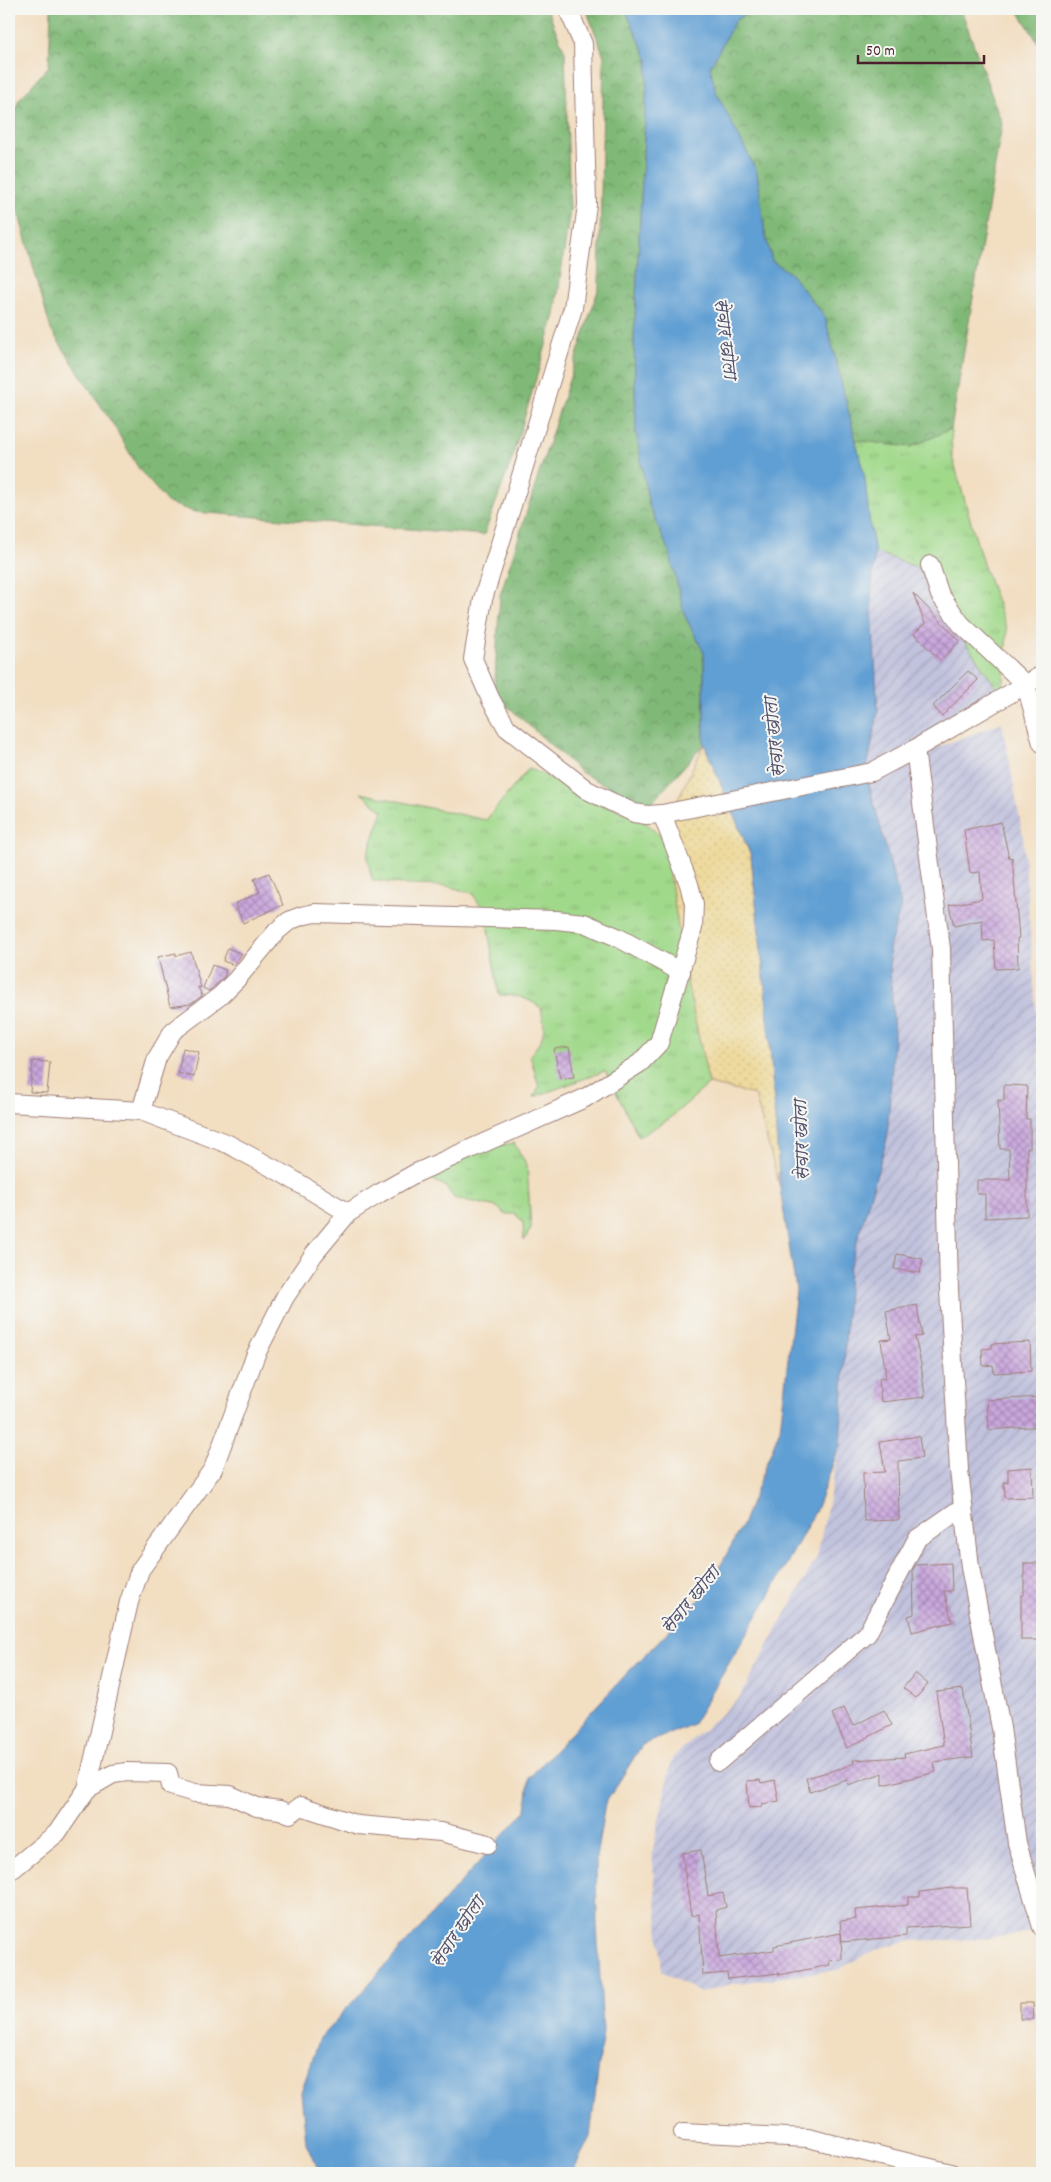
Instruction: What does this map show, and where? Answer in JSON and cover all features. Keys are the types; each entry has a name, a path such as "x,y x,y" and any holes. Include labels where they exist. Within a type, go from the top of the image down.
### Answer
{"street":[{"path":"568,9 583,44 588,205 572,308 483,599 473,659 491,700 507,728 588,790 634,813 662,814 872,772 916,749 1042,675"},
{"path":"930,564 940,595 961,624 1026,685 1042,743"},
{"path":"916,749 941,949 950,1290 959,1470 970,1566 1001,1728 1017,1843 1042,1927"},
{"path":"9,1870 57,1833 88,1789 129,1602 140,1570 213,1469 256,1354 285,1297 314,1254 348,1213 414,1174 585,1098 640,1063 660,1044 693,928 694,904 662,814"},
{"path":"140,1111 157,1058 173,1031 220,996 256,958 277,930 289,921 301,916 315,913 556,920 584,924 617,937 681,972"},
{"path":"9,1103 140,1111 228,1144 282,1173 348,1213"},
{"path":"718,1762 867,1634 917,1539 963,1507"},
{"path":"88,1789 113,1774 127,1772 168,1773 171,1786 195,1793 230,1795 257,1807 280,1810 290,1814 301,1806 358,1825 441,1832 488,1844"},
{"path":"683,2132 808,2138 951,2173"}],"shaded area":[{"path":"875,552 922,569 965,642 1003,697 930,750 1002,723 1023,836 1042,1091 1042,1931 981,1939 907,1941 877,1949 837,1970 731,1984 700,1993 662,1971 652,1854 672,1758 740,1697 817,1557 840,1445 849,1269 887,1139 894,1036 889,947 901,905 866,773 878,712 871,595"}],"green space":[{"path":"51,9 547,9 565,52 570,210 555,315 512,459 484,535 195,512 168,503 139,469 114,426 51,330 11,186 11,141 18,101 49,66"},
{"path":"586,9 625,9 648,60 634,338 636,431 649,505 670,554 685,616 704,653 704,744 648,807 582,773 494,694 500,595 599,287 604,56"},
{"path":"750,9 961,9 1002,124 951,429 911,447 855,440 825,317 790,273 772,261 765,233 757,172 716,92 710,67 735,21"},
{"path":"1017,9 1042,9 1042,49"},
{"path":"951,429 952,456 983,564 1007,629 1003,697 965,642 922,569 875,552 855,440 911,447"},
{"path":"529,768 646,823 664,838 687,982 709,1084 669,1119 639,1137 605,1071 534,1097 539,1087 530,1055 539,1043 543,1033 544,1023 541,1008 522,998 499,995 485,912 472,893 447,886 407,885 372,880 367,856 383,811 361,793 486,820"},
{"path":"514,1143 527,1165 531,1228 524,1241 523,1222 515,1214 505,1214 497,1207 454,1198 445,1186 431,1179 454,1158 495,1145"}],"sand":[{"path":"704,744 751,856 767,1006 780,1188 755,1095 709,1084 687,982 664,838 680,795"}],"water":[{"name":"सेवार खोला","path":"625,9 750,9 735,21 710,67 716,92 757,172 765,233 772,261 790,273 825,317 865,478 875,552 871,595 878,712 866,773 901,905 889,948 894,1036 887,1139 849,1269 840,1445 816,1510 769,1596 693,1724 642,1745 605,1804 596,1858 597,1925 603,2031 590,2137 572,2173 320,2173 306,2143 301,2092 320,2038 526,1810 529,1778 633,1667 706,1593 742,1525 780,1429 796,1290 780,1188 767,1006 751,856 704,744 704,653 685,616 670,554 649,505 636,431 634,338 648,60"}],"building":[{"path":"913,593 960,641 940,660 914,634 925,623"},
{"path":"968,671 978,680 942,716 933,706"},
{"path":"1001,822 1009,858 1012,857 1019,938 1017,938 1018,968 996,969 994,940 983,941 982,920 954,926 949,905 982,899 980,872 970,873 964,830"},
{"path":"269,873 283,905 243,923 235,904 260,892 254,879"},
{"path":"228,948 242,954 234,965 223,961"},
{"path":"191,952 201,988 198,987 202,996 191,1004 170,1007 158,957 176,953 176,956"},
{"path":"212,965 226,970 224,977 209,991 203,988"},
{"path":"569,1047 574,1077 560,1079 554,1049"},
{"path":"183,1048 199,1052 194,1077 178,1073"},
{"path":"33,1061 50,1062 47,1093 30,1092"},
{"path":"1004,1085 1027,1086 1026,1119 1030,1119 1030,1148 1027,1148 1027,1216 985,1218 985,1194 977,1194 977,1180 1010,1180 1009,1149 1000,1149 998,1100 1004,1101"},
{"path":"897,1254 923,1259 920,1273 894,1269"},
{"path":"917,1305 922,1336 915,1337 925,1397 881,1402 879,1379 886,1378 881,1340 891,1339 886,1311"},
{"path":"1030,1342 1031,1371 994,1373 993,1365 983,1366 982,1349 992,1348 992,1344"},
{"path":"1042,1397 1042,1426 989,1430 987,1400"},
{"path":"919,1436 922,1458 898,1461 899,1520 864,1521 863,1473 885,1472 880,1442"},
{"path":"1032,1467 1033,1497 1005,1498 1004,1482 1008,1482 1008,1469"},
{"path":"951,1563 952,1591 944,1591 952,1622 912,1632 908,1616 914,1614 913,1569 916,1565"},
{"path":"1024,1563 1042,1563 1042,1640 1021,1640 1021,1595 1024,1595"},
{"path":"915,1673 928,1684 916,1698 903,1688"},
{"path":"963,1689 973,1757 934,1762 936,1772 883,1785 883,1773 848,1785 847,1780 810,1792 806,1778 842,1768 854,1763 853,1760 905,1757 904,1754 944,1745 936,1692"},
{"path":"844,1708 853,1726 884,1710 892,1725 847,1748 832,1714"},
{"path":"760,1780 761,1783 775,1780 779,1801 762,1804 762,1807 749,1808 747,1781"},
{"path":"701,1850 708,1896 723,1893 726,1907 716,1910 719,1958 774,1950 774,1946 841,1933 842,1960 829,1961 830,1965 779,1975 779,1973 728,1979 727,1973 703,1975 699,1914 691,1916 682,1853"},
{"path":"967,1888 970,1924 906,1928 906,1936 842,1942 840,1921 856,1919 855,1910 908,1905 908,1897 920,1897 920,1892"},
{"path":"1020,2003 1033,2003 1034,2019 1020,2019"}]}
